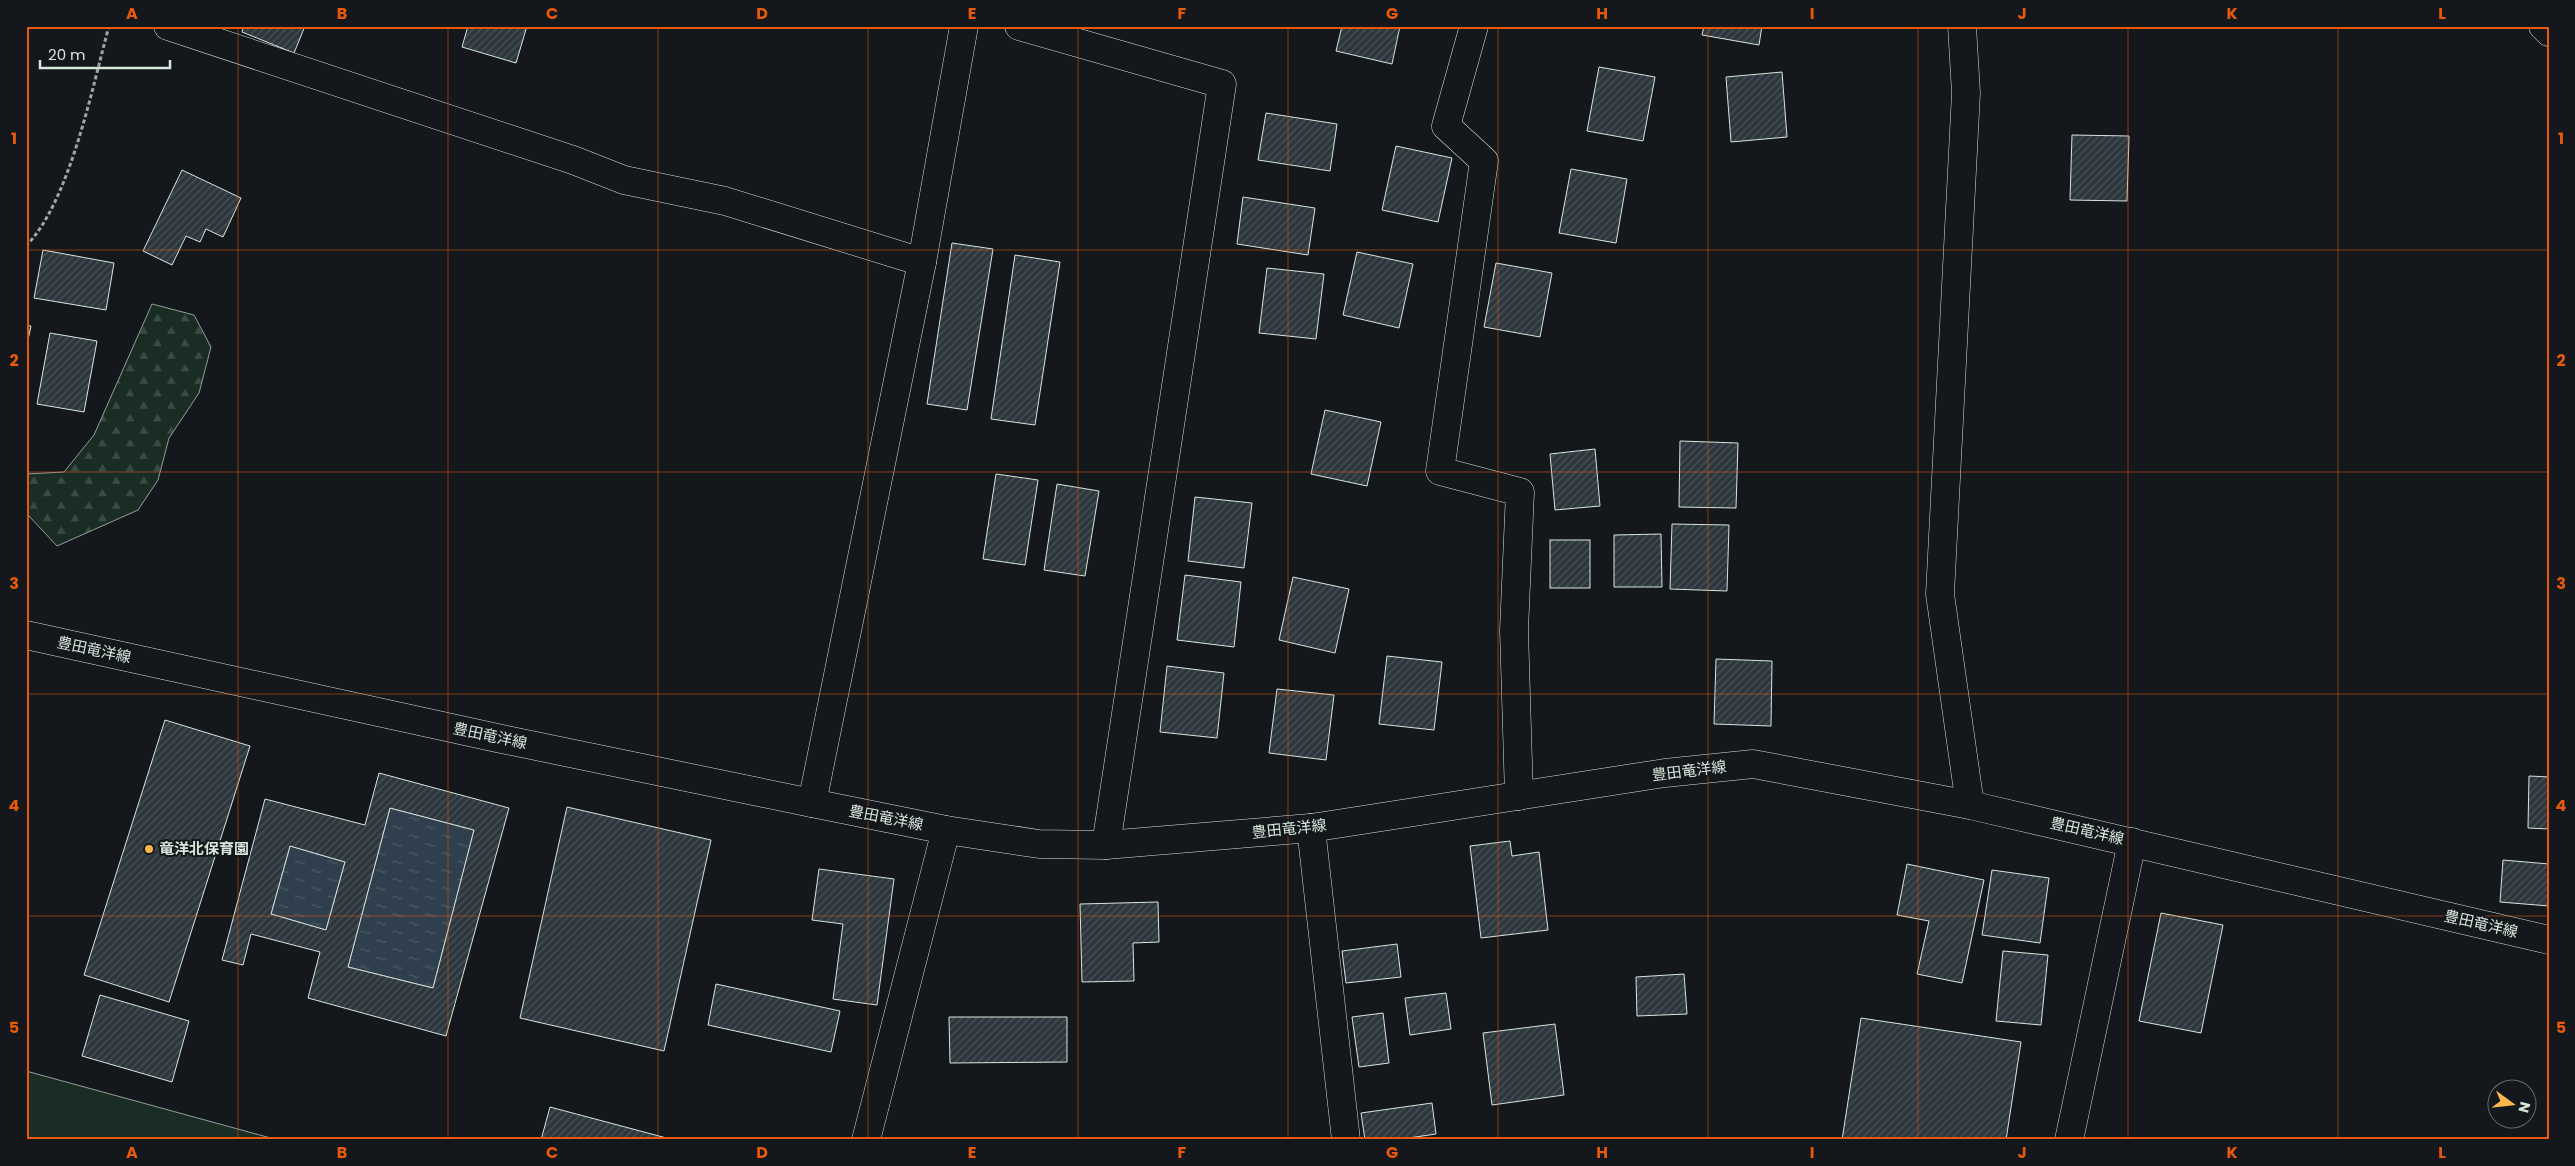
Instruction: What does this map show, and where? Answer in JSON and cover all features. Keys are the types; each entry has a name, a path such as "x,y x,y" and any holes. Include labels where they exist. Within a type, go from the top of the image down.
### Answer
{"street":[{"path":"168,26 573,160 624,180 717,198 922,262"},
{"path":"812,803 922,262 964,26"},
{"path":"1019,26 1222,84 1106,844"},
{"path":"1474,26 1446,126 1484,161 1440,471 1520,492 1514,630 1519,796"},
{"path":"1962,26 1966,93 1940,594 1970,805"},
{"path":"2543,26 2549,32"},
{"name":"豊田竜洋線","path":"26,635 488,736 812,803 946,830 1039,844 1106,844 1311,828 1665,774 1753,764 1970,805 2549,940"},
{"path":"1311,828 1346,1140"},
{"path":"866,1140 946,830"},
{"path":"2069,1140 2132,842"}],"path":[{"path":"26,246 36,236 67,176 109,26"}],"green space":[{"path":"152,304 194,315 211,347 199,393 169,438 158,480 138,510 57,546 29,516 26,510 26,474 64,472 94,435"},
{"path":"26,1071 278,1140 26,1140"}],"water":[{"path":"390,808 474,830 433,988 348,967"},
{"path":"290,846 345,862 326,930 271,914"}],"building":[{"path":"244,26 305,26 294,53 242,32"},
{"path":"468,26 527,26 516,63 462,47"},
{"path":"1342,26 1400,26 1392,64 1336,51"},
{"path":"1704,26 1762,26 1759,45 1702,35"},
{"path":"1599,67 1655,77 1643,141 1587,131"},
{"path":"1782,72 1787,137 1731,142 1726,77"},
{"path":"1266,113 1337,124 1330,171 1258,160"},
{"path":"2072,135 2129,136 2127,201 2070,200"},
{"path":"1396,146 1452,158 1438,222 1382,210"},
{"path":"1571,169 1627,179 1616,243 1559,233"},
{"path":"182,170 241,198 223,237 206,229 200,242 186,236 172,265 143,251"},
{"path":"1243,197 1315,208 1308,255 1237,244"},
{"path":"952,243 993,249 967,410 927,404"},
{"path":"43,250 114,263 106,310 34,298"},
{"path":"1357,252 1413,264 1399,328 1343,315"},
{"path":"1015,255 1060,262 1035,425 991,419"},
{"path":"1496,263 1552,273 1540,337 1484,327"},
{"path":"1267,268 1324,274 1316,339 1259,333"},
{"path":"26,325 31,326 26,349"},
{"path":"50,333 97,341 84,412 37,404"},
{"path":"1325,410 1381,422 1367,486 1311,474"},
{"path":"1680,441 1738,443 1736,508 1679,507"},
{"path":"1595,449 1600,506 1555,510 1550,454"},
{"path":"996,474 1038,480 1025,565 983,559"},
{"path":"1057,484 1099,491 1085,576 1044,570"},
{"path":"1195,497 1252,503 1244,568 1188,561"},
{"path":"1672,524 1729,525 1727,591 1670,589"},
{"path":"1661,534 1662,587 1614,587 1614,535"},
{"path":"1550,540 1590,540 1590,588 1550,588"},
{"path":"1185,575 1241,582 1234,647 1177,640"},
{"path":"1293,577 1349,589 1335,653 1279,640"},
{"path":"1387,656 1442,662 1434,730 1379,724"},
{"path":"1716,659 1772,661 1771,726 1714,724"},
{"path":"1167,666 1224,673 1217,738 1160,732"},
{"path":"1277,689 1334,695 1326,760 1269,753"},
{"path":"165,720 250,746 169,1002 84,975"},
{"path":"379,773 509,808 446,1036 308,998 320,952 251,934 243,965 222,960 265,799 365,825","holes":["390,808 474,830 433,988 348,967","290,846 345,862 326,930 271,914"]},
{"path":"2529,776 2549,777 2549,829 2528,828"},
{"path":"567,807 711,840 664,1051 520,1018"},
{"path":"1510,841 1512,856 1539,852 1548,930 1481,938 1470,846"},
{"path":"2503,860 2549,864 2549,906 2500,902"},
{"path":"1907,864 1984,880 1962,983 1917,974 1929,921 1897,915"},
{"path":"819,869 894,879 877,1005 833,999 843,924 812,920"},
{"path":"1992,870 2049,878 2040,943 1982,935"},
{"path":"1158,902 1159,942 1133,943 1134,981 1082,982 1080,904"},
{"path":"2161,913 2223,925 2201,1033 2139,1021"},
{"path":"1397,944 1401,977 1346,983 1342,951"},
{"path":"2003,951 2048,955 2041,1025 1996,1021"},
{"path":"1684,974 1687,1014 1637,1016 1636,977"},
{"path":"716,984 840,1011 831,1052 708,1025"},
{"path":"1446,993 1451,1029 1410,1035 1405,998"},
{"path":"100,995 189,1021 172,1082 82,1056"},
{"path":"1383,1013 1389,1063 1359,1067 1352,1017"},
{"path":"949,1017 1067,1017 1067,1062 950,1063"},
{"path":"1861,1018 2021,1042 2006,1140 1842,1140"},
{"path":"1555,1024 1564,1095 1492,1105 1483,1033"},
{"path":"1432,1103 1436,1134 1395,1140 1365,1140 1361,1113"},
{"path":"550,1107 674,1140 541,1140"}],"place":[{"name":"竜洋北保育園","path":"149,849"}]}
